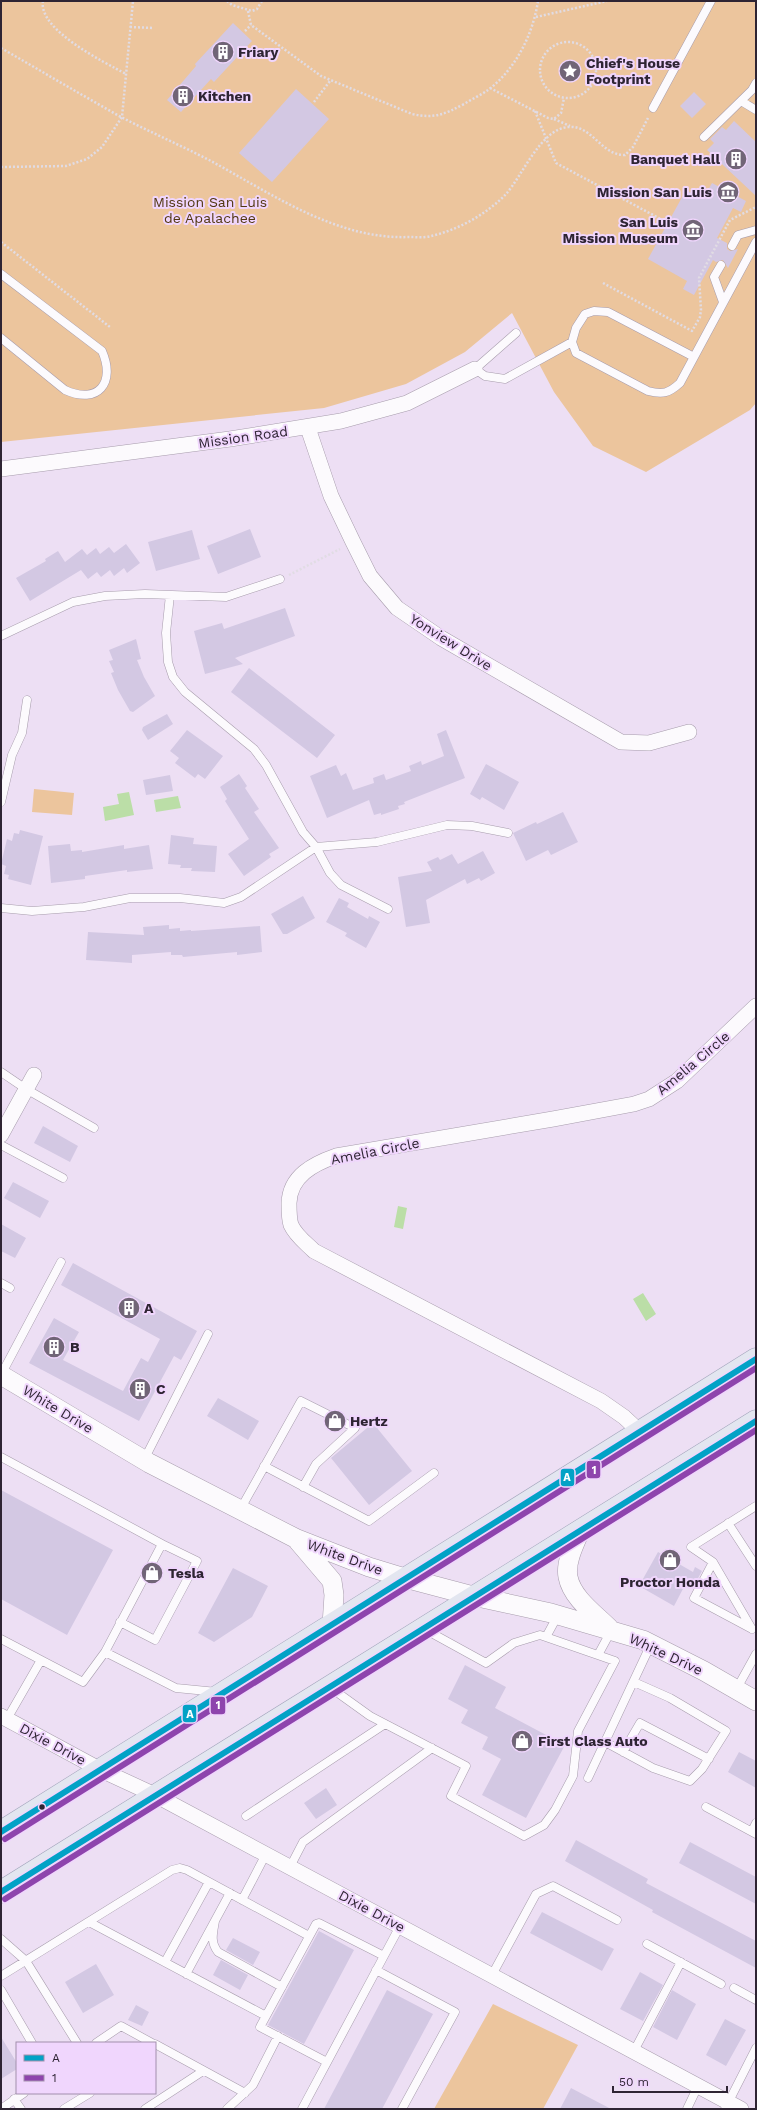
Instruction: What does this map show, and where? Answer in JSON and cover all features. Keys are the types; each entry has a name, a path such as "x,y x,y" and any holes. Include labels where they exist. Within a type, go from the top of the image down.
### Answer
{"main road":[{"path":"1,1832 101,1770 221,1692 332,1625 756,1359"},
{"path":"1,1892 328,1686 756,1421"}],"street":[{"name":"Mission Road","path":"1,469 308,428 372,414 407,403 475,369"},
{"name":"Yonview Drive","path":"308,428 331,496 353,542 370,576 397,608 419,625 622,742 649,743 689,732"},
{"name":"Amelia Circle","path":"639,1431 624,1417 600,1401 314,1251 300,1237 291,1225 289,1196 295,1182 304,1171 319,1162 336,1156 553,1119 634,1104 650,1099 677,1081 756,1006"},
{"path":"1,1135 34,1075"},
{"name":"White Drive","path":"1,1375 143,1460 295,1538 368,1567 473,1596 558,1615 651,1644 756,1701"},
{"path":"581,1529 572,1552 567,1576 571,1587 580,1600 611,1631"},
{"path":"295,1538 332,1582 334,1596 332,1625"},
{"name":"Dixie Drive","path":"4,1718 101,1770 155,1795 266,1854 698,2086 731,2107"}],"lane":[{"path":"652,108 711,1"},
{"path":"704,138 740,102 756,83"},
{"path":"740,102 756,110"},
{"path":"732,246 738,235 756,230"},
{"path":"694,357 608,312 594,311 584,314 576,328 572,342 576,353 648,391 660,394 669,392 680,383 756,242"},
{"path":"722,265 714,277 723,302"},
{"path":"1,274 102,351 108,364 107,376 103,386 88,396 77,396 65,390 1,338"},
{"path":"516,334 475,369 485,376 505,379 572,342"},
{"path":"1,636 73,602 105,596 170,595 226,597 280,580"},
{"path":"170,595 166,633 168,662 173,677 185,692 254,749 266,765 303,832 316,846 330,873 341,885 388,909"},
{"path":"1,802 12,755 22,733 26,700"},
{"path":"1,908 32,911 84,907 137,898 180,898 224,903 240,897 316,846 377,842 447,826 472,826 508,833"},
{"path":"1,1072 26,1089 94,1128"},
{"path":"1,1145 63,1178"},
{"path":"1,1375 61,1262"},
{"path":"1,1283 10,1288"},
{"path":"143,1460 208,1334"},
{"path":"240,1510 300,1401 355,1428 316,1464 303,1487"},
{"path":"1,1457 162,1544 197,1561 155,1640 120,1622"},
{"path":"264,1466 369,1521 434,1473"},
{"path":"754,1630 713,1562 690,1547 756,1506"},
{"path":"728,1524 756,1566"},
{"path":"1,1640 83,1682 105,1652 162,1544"},
{"path":"713,1562 694,1598 754,1630"},
{"path":"546,1637 558,1615"},
{"path":"328,1686 370,1716 466,1766 450,1796 524,1836 544,1825 573,1776 578,1731 615,1661 540,1635 514,1643 486,1664 422,1628"},
{"path":"598,1655 611,1631"},
{"path":"588,1778 651,1644"},
{"path":"105,1652 176,1688 221,1692"},
{"path":"736,1690 756,1654"},
{"path":"4,1718 41,1660"},
{"path":"605,1742 652,1768 690,1781 702,1770 710,1759 726,1731 670,1698 634,1682"},
{"path":"623,1752 640,1723 710,1759"},
{"path":"246,1816 385,1724"},
{"path":"290,1867 303,1842 432,1748"},
{"path":"706,1806 754,1832 756,1823"},
{"path":"242,1900 266,1854"},
{"path":"1,1976 26,1962 172,1870 180,1868 188,1870 309,1936"},
{"path":"164,1962 209,1882"},
{"path":"492,1975 536,1894 553,1886 617,1920"},
{"path":"186,1974 230,1893"},
{"path":"215,1921 212,1939 213,1946 218,1952 282,1987"},
{"path":"89,1922 266,2016"},
{"path":"327,2062 260,2026 316,1924 319,1923 384,1956"},
{"path":"302,2109 400,1926"},
{"path":"1,1939 26,1962 76,2042"},
{"path":"647,1944 721,1984"},
{"path":"634,2052 681,1962"},
{"path":"376,1970 455,2012 402,2109"},
{"path":"734,1988 756,2000"},
{"path":"1,1990 31,2042"},
{"path":"97,2042 121,2026 150,2042"},
{"path":"227,2109 253,2085 278,2036"},
{"path":"157,2048 245,2093"},
{"path":"731,2107 756,2048"},
{"path":"145,2109 204,2071"},
{"path":"687,2109 698,2086"},
{"path":"1,2109 23,2094"},
{"path":"64,2109 88,2094"},
{"path":"14,2100 21,2109"}],"path":[{"path":"43,1 42,9 48,21 58,30 75,44 126,74"},
{"path":"1,168 66,166 86,159 102,147 122,117 132,1"},
{"path":"227,1 232,5 248,11 257,9 262,1"},
{"path":"248,11 251,25 312,71 330,81 412,114 428,118 456,108 490,88 512,65 524,44 536,16 538,1"},
{"path":"536,16 607,1"},
{"path":"245,31 251,25"},
{"path":"130,27 153,28"},
{"path":"563,42 573,42 582,46 590,54 595,62 596,72 588,89 574,97 564,98 555,95 547,89 542,81 540,67 546,52 563,42"},
{"path":"1,48 122,117 327,221 363,234 394,238 430,237 457,227 491,207 506,193 546,138 560,128 570,126"},
{"path":"314,102 330,81"},
{"path":"490,88 535,111 584,131 616,155 625,155 633,147 652,108"},
{"path":"554,119 561,113 564,98"},
{"path":"535,111 556,163 668,223"},
{"path":"1,242 110,327"},
{"path":"603,283 692,331"},
{"path":"280,580 353,542"}],"green space":[{"name":"Mission San Luis de Apalachee","path":"1,1 756,1 756,403 750,410 646,472 593,446 554,392 512,313 465,352 406,384 324,408 1,442"},
{"path":"34,789 74,793 72,815 32,812"},
{"path":"493,2004 578,2045 543,2109 434,2109"}],"shaded area":[{"path":"129,792 134,815 105,821 103,807 119,804 117,794"},
{"path":"178,796 181,808 156,812 154,800"},
{"path":"398,1206 407,1208 403,1229 394,1227"},
{"path":"643,1293 656,1314 646,1321 633,1299"}],"building":[{"name":"Friary","path":"233,23 252,41 214,82 211,79 181,112 167,100 196,66 195,64"},
{"path":"296,89 329,119 272,182 239,153"},
{"path":"694,92 706,104 692,118 680,106"},
{"name":"Banquet Hall","path":"734,121 756,142 756,196 707,150 714,143 710,139 722,127 726,130"},
{"name":"San Luis Mission Museum","path":"712,183 746,201 741,212 733,208 717,238 727,243 727,249 730,251 738,249 728,268 723,260 716,262 713,260 694,295 683,289 687,281 648,259 686,190 703,199"},
{"path":"250,529 261,557 218,574 207,546"},
{"path":"192,530 200,559 156,571 148,542"},
{"path":"126,544 140,563 127,573 124,568 114,576 110,570 101,577 97,572 88,579 81,570 30,601 16,578 46,561 45,559 58,551 65,562 82,549 87,555 96,548 100,554 109,547 114,553"},
{"path":"285,608 295,636 235,658 243,664 205,674 194,631 222,623 224,629"},
{"path":"136,639 141,659 137,660 144,677 155,696 133,712 130,711 118,690 111,673 114,672 109,661 113,660 109,650"},
{"path":"249,668 335,735 317,758 231,692"},
{"path":"167,714 173,724 148,740 142,730 143,727"},
{"path":"187,730 223,756 205,779 198,774 195,778 175,763 179,758 170,751"},
{"path":"446,730 465,778 404,802 405,804 398,806 399,809 381,815 381,813 374,815 369,800 327,818 310,776 336,765 341,776 346,773 353,790 374,783 373,778 384,774 386,780 411,771 409,766 421,761 422,765 444,756 437,734"},
{"path":"486,764 519,782 504,810 482,797 480,800 470,794"},
{"path":"239,774 247,786 245,788 259,809 254,812 279,848 269,854 271,857 244,876 228,854 249,839 225,801 227,799 220,787"},
{"path":"170,775 173,791 146,795 143,780"},
{"path":"563,812 578,842 551,855 548,850 526,861 513,833 536,822 537,824"},
{"path":"20,830 43,836 31,885 8,879 9,875 4,874 6,866 1,864 7,839 12,841 14,833 19,834"},
{"path":"171,835 194,838 193,844 217,846 215,872 191,871 192,868 180,868 181,865 168,864"},
{"path":"70,844 71,851 82,850 82,852 124,845 124,849 149,845 153,869 127,872 127,870 85,876 85,879 51,883 48,846"},
{"path":"483,851 495,873 481,881 479,878 467,884 465,879 426,900 430,923 406,927 398,877 432,871 427,862 438,857 440,860 452,854 458,864"},
{"path":"303,896 315,918 287,934 283,934 271,914"},
{"path":"339,898 349,903 347,907 368,919 369,916 380,922 366,948 345,936 347,933 326,922"},
{"path":"169,925 169,929 180,928 180,931 260,926 262,952 237,955 237,952 183,957 182,955 171,955 171,952 132,955 132,963 86,960 88,932 144,935 143,927"},
{"path":"43,1126 78,1146 70,1162 34,1143"},
{"path":"13,1182 49,1201 40,1218 4,1198"},
{"path":"1,1224 26,1238 15,1258 1,1251"},
{"path":"73,1263 197,1331 181,1360 174,1356 139,1421 29,1363 54,1318 79,1332 63,1360 123,1391 141,1358 148,1362 160,1339 61,1285"},
{"path":"218,1398 259,1421 248,1440 207,1416"},
{"path":"373,1423 412,1471 369,1505 331,1458"},
{"path":"1,1490 113,1550 67,1635 1,1599"},
{"path":"658,1552 693,1572 695,1567 702,1571 692,1589 685,1585 674,1606 639,1586"},
{"name":"Tesla","path":"233,1568 268,1586 252,1617 214,1642 198,1633"},
{"name":"First Class Auto","path":"465,1665 506,1687 495,1708 565,1745 526,1818 482,1795 501,1759 482,1749 488,1737 461,1723 468,1710 448,1699"},
{"path":"739,1752 756,1761 756,1788 728,1772"},
{"path":"326,1788 337,1805 316,1819 304,1803"},
{"path":"576,1840 648,1879 646,1883 756,1941 756,1968 652,1912 653,1910 565,1861"},
{"path":"690,1842 756,1877 756,1904 679,1863"},
{"path":"542,1912 614,1949 602,1971 530,1933"},
{"path":"319,1931 354,1950 304,2044 268,2025"},
{"path":"233,1938 260,1952 253,1965 226,1950"},
{"path":"221,1960 248,1975 240,1990 213,1975"},
{"path":"96,1964 114,1995 83,2013 65,1982"},
{"path":"640,1972 663,1985 643,2021 620,2009"},
{"path":"387,1990 433,2014 382,2109 324,2109"},
{"path":"672,1990 696,2004 677,2040 653,2027"},
{"path":"136,2005 149,2012 142,2026 128,2020"},
{"path":"725,2019 746,2030 726,2066 706,2055"},
{"path":"1,2037 16,2061 16,2070 1,2079"},
{"path":"571,2088 611,2109 560,2109"}],"transit line":[{"name":"A","path":"1,1832 756,1359"},
{"name":"1","path":"5,1839 756,1368"},
{"name":"A","path":"1,1892 756,1421"},
{"name":"1","path":"5,1899 756,1430"}],"place":[{"name":"Friary","path":"223,52"},
{"name":"Chief's House Footprint","path":"570,71"},
{"name":"Kitchen","path":"183,96"},
{"name":"Banquet Hall","path":"736,159"},
{"name":"Mission San Luis","path":"728,192"},
{"name":"San Luis Mission Museum","path":"693,230"},
{"name":"A","path":"129,1308"},
{"name":"B","path":"54,1347"},
{"name":"C","path":"140,1389"},
{"name":"Hertz","path":"335,1421"},
{"name":"Proctor Honda","path":"670,1560"},
{"name":"Tesla","path":"152,1573"},
{"name":"First Class Auto","path":"522,1741"}]}
